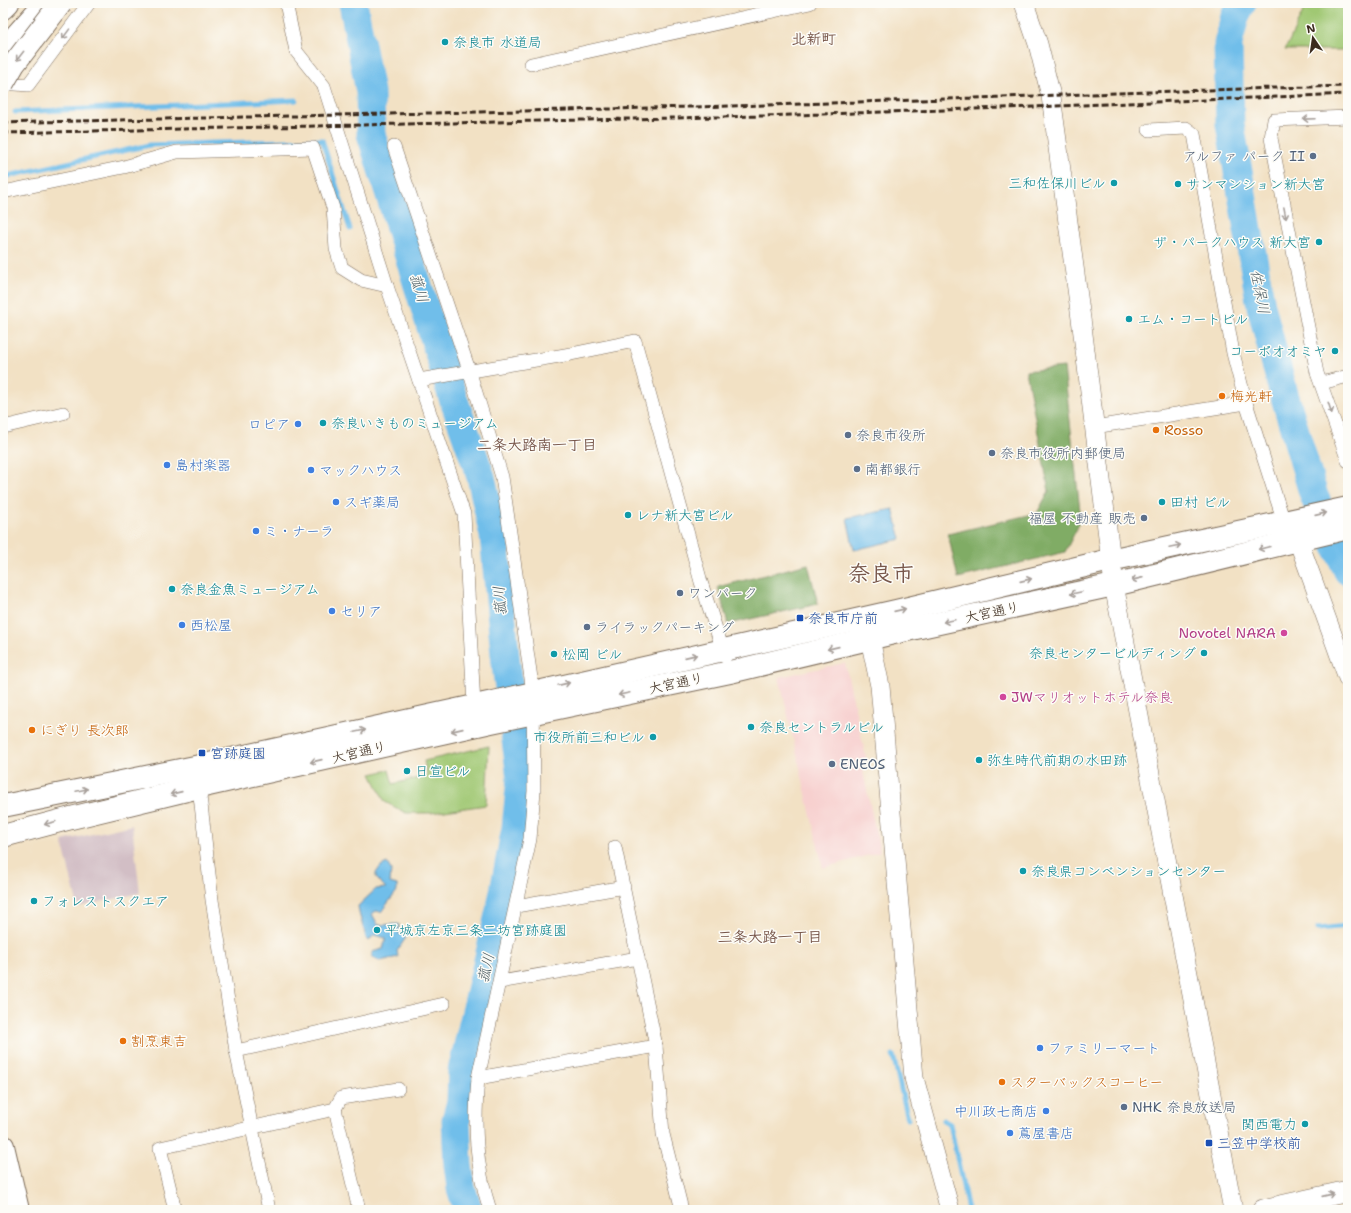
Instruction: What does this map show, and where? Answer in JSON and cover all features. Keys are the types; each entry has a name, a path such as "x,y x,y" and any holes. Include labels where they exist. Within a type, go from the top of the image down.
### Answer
{"highway":[{"path":"3,8 8,3"},
{"path":"3,50 45,3"},
{"path":"3,83 14,64 61,3"},
{"name":"大宮通り","path":"3,806 487,710 730,672 870,639 1114,585 1295,530 1348,508"},
{"name":"大宮通り","path":"530,703 723,649 904,609 1110,560 1295,530 1348,528"},
{"name":"大宮通り","path":"3,836 199,787 487,710"},
{"path":"3,1146 18,1210"}],"main road":[{"path":"1263,1210 1348,1190"}],"street":[{"path":"3,83 28,85 89,3"},
{"path":"286,3 296,51 324,86 387,286 464,514 487,710"},
{"path":"531,64 810,3"},
{"path":"1024,3 1038,44 1051,96 1114,585 1234,1210"},
{"path":"1348,118 1274,120 1271,138 1317,373 1322,383 1348,461"},
{"path":"1149,130 1186,128 1194,134 1233,353 1246,403 1295,530 1348,678"},
{"path":"394,147 469,370 502,477 530,703 534,791 530,839 478,1078 476,1104 476,1151 484,1190 490,1210"},
{"path":"3,192 124,167 177,152 313,148 333,208 336,248 342,268 361,280 387,286"},
{"path":"419,380 469,370 571,354 635,341 701,582 730,672"},
{"path":"1322,383 1348,376"},
{"path":"1094,428 1246,403"},
{"path":"3,427 63,413"},
{"path":"870,639 880,686 914,1078 950,1210"},
{"path":"199,787 212,900 236,1051 269,1210"},
{"path":"615,847 656,1046 663,1134 682,1210"},
{"path":"516,906 624,887"},
{"path":"500,982 638,958"},
{"path":"236,1051 444,1004"},
{"path":"478,1078 656,1046"},
{"path":"359,1210 336,1109 341,1098 398,1089"},
{"path":"175,1210 160,1148 336,1109"}],"shaded area":[{"name":"ENEOS","path":"845,663 867,762 862,766 880,852 823,868 779,677"},
{"path":"132,825 140,893 78,907 62,841"}],"green space":[{"path":"1307,3 1348,3 1348,50 1285,50"},
{"path":"1064,367 1081,520 1065,552 958,578 948,534 1037,513 1049,491 1026,371"},
{"path":"808,564 818,604 728,624 718,587"},
{"path":"489,746 486,805 431,813 406,813 385,802 371,774 389,770 393,784 427,776 424,761"}],"water":[{"path":"893,509 901,539 854,550 847,518"},
{"path":"387,863 391,870 390,883 397,885 397,891 381,912 376,911 372,914 378,925 399,924 399,934 406,934 405,939 397,951 398,957 380,961 372,957 372,952 383,949 386,938 374,935 369,941 366,938 358,906 376,889 386,888 376,878 376,873 381,866"}],"waterway":[{"name":"菰川","path":"353,3 370,92 371,134 452,395 481,477 494,536 506,665 521,778 516,828 502,902 462,1071 461,1102 456,1120 458,1165 461,1188 468,1210"},
{"name":"佐保川","path":"1242,3 1235,16 1228,44 1230,124 1261,306 1282,387 1314,496 1348,571"},
{"path":"15,112 296,100"},
{"path":"3,177 150,145 322,140 350,229"},
{"path":"1318,929 1348,926"},
{"path":"893,1055 908,1119"},
{"path":"943,1120 950,1124 968,1210"}],"railway":[{"path":"3,123 767,105 1348,86"},
{"path":"3,133 763,116 1348,94"}],"place":[{"name":"奈良市 水道局","path":"445,42"},
{"name":"アルファ パーク II","path":"1313,156"},
{"name":"三和佐保川ビル","path":"1114,183"},
{"name":"サンマンション新大宮","path":"1178,184"},
{"name":"ザ・パークハウス 新大宮","path":"1319,242"},
{"name":"エム・コートビル","path":"1129,319"},
{"name":"コーポオオミヤ","path":"1335,351"},
{"name":"梅光軒","path":"1222,396"},
{"name":"奈良いきものミュージアム","path":"323,423"},
{"name":"ロピア","path":"298,424"},
{"name":"Rosso","path":"1156,430"},
{"name":"奈良市役所","path":"848,435"},
{"name":"奈良市役所内郵便局","path":"992,453"},
{"name":"島村楽器","path":"167,465"},
{"name":"南都銀行","path":"857,469"},
{"name":"マックハウス","path":"311,470"},
{"name":"スギ薬局","path":"336,502"},
{"name":"田村 ビル","path":"1162,502"},
{"name":"レナ新大宮ビル","path":"628,515"},
{"name":"福屋 不動産 販売","path":"1144,518"},
{"name":"ミ・ナーラ","path":"256,531"},
{"name":"奈良金魚ミュージアム","path":"172,589"},
{"name":"ワンパーク","path":"680,593"},
{"name":"セリア","path":"332,611"},
{"name":"奈良市庁前","path":"800,618"},
{"name":"西松屋","path":"182,625"},
{"name":"ライラックパーキング","path":"587,627"},
{"name":"Novotel NARA","path":"1284,633"},
{"name":"奈良センタービルディング","path":"1204,653"},
{"name":"松岡 ビル","path":"554,654"},
{"name":"JWマリオットホテル奈良","path":"1003,697"},
{"name":"奈良セントラルビル","path":"751,727"},
{"name":"にぎり 長次郎","path":"32,730"},
{"name":"市役所前三和ビル","path":"653,737"},
{"name":"宮跡庭園","path":"202,753"},
{"name":"弥生時代前期の水田跡","path":"979,760"},
{"name":"ENEOS","path":"832,764"},
{"name":"日宣ビル","path":"407,771"},
{"name":"奈良県コンベンションセンター","path":"1023,871"},
{"name":"フォレストスクエア","path":"34,901"},
{"name":"平城京左京三条二坊宮跡庭園","path":"377,930"},
{"name":"割烹東吉","path":"123,1041"},
{"name":"ファミリーマート","path":"1040,1048"},
{"name":"スターバックスコーヒー","path":"1002,1082"},
{"name":"NHK 奈良放送局","path":"1124,1107"},
{"name":"中川政七商店","path":"1046,1111"},
{"name":"関西電力","path":"1305,1124"},
{"name":"蔦屋書店","path":"1010,1133"},
{"name":"三笠中学校前","path":"1209,1143"}],"district":[{"name":"北新町","path":"814,39"},
{"name":"二条大路南一丁目","path":"537,445"},
{"name":"奈良市","path":"881,573"},
{"name":"三条大路一丁目","path":"770,937"}]}
